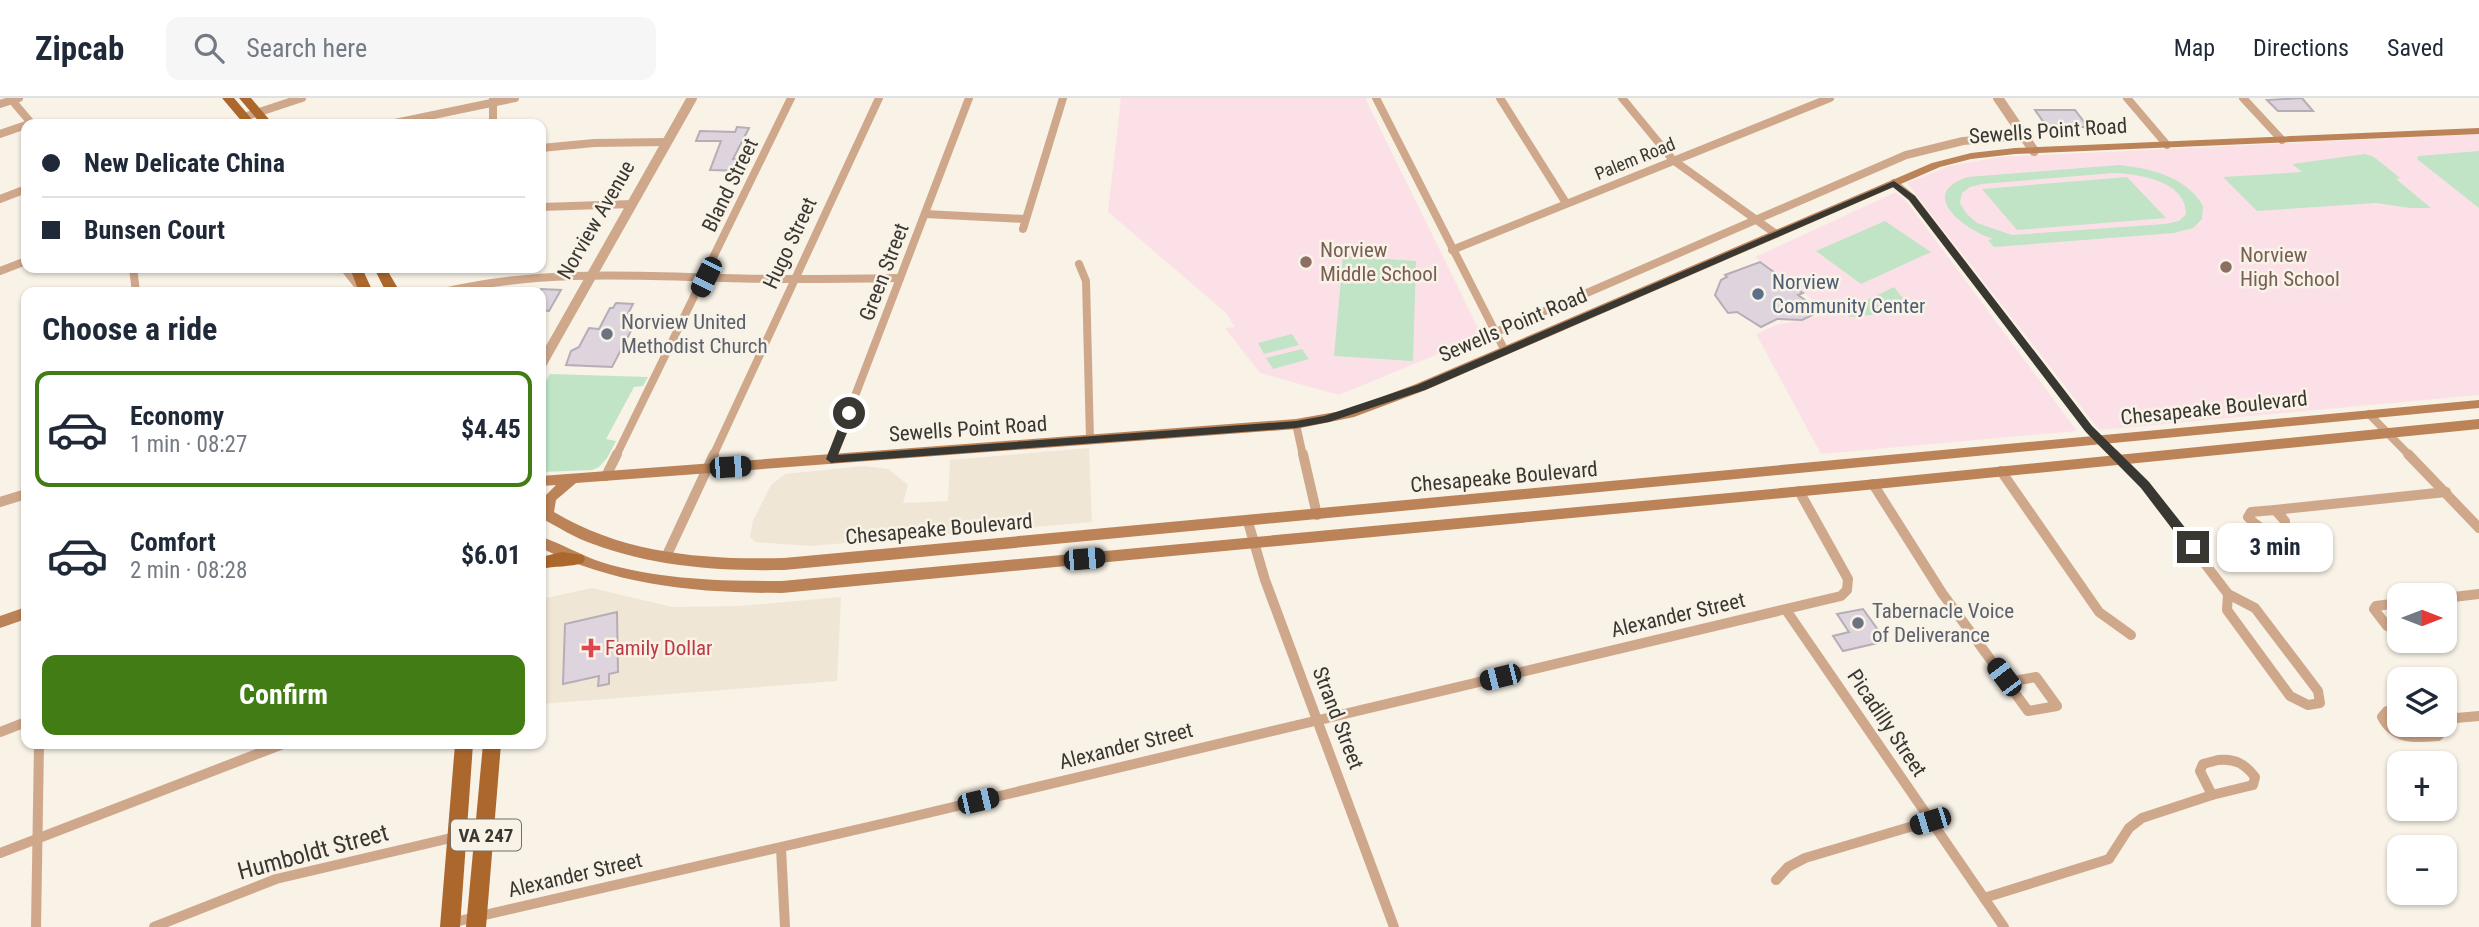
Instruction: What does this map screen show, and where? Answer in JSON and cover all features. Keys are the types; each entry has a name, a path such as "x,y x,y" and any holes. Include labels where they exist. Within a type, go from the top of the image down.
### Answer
{"main road":[{"path":"228,98 245,119"},
{"path":"245,98 262,119"},
{"name":"Sewells Point Road","path":"546,481 1296,424 1349,414 1378,403 1956,159 1990,153 2479,131"},
{"name":"Chesapeake Boulevard","path":"546,514 601,541 666,557 733,565 784,564 2479,404"},
{"name":"Chesapeake Boulevard","path":"546,544 606,569 667,582 782,587 2479,424"},
{"path":"546,507 550,498 573,478"},
{"path":"546,562 562,558 577,559"},
{"path":"782,587 784,564"},
{"path":"0,622 21,615"},
{"name":"VA 247","path":"450,925 464,749"},
{"name":"VA 247","path":"477,922 492,749"}],"street":[{"path":"250,119 257,113 302,98"},
{"path":"411,119 493,100 515,98"},
{"name":"Norview Avenue","path":"546,356 692,98"},
{"path":"791,98 797,98"},
{"name":"Bland Street","path":"606,476 706,277 791,98"},
{"name":"Hugo Street","path":"666,557 879,98"},
{"name":"Green Street","path":"831,459 969,98"},
{"path":"1023,229 1063,98"},
{"path":"1376,98 1505,351"},
{"path":"1500,98 1566,203"},
{"path":"1622,98 1673,160 1776,234"},
{"name":"Palem Road","path":"1452,250 1830,98"},
{"path":"1998,98 2034,151"},
{"path":"2127,98 2167,145"},
{"path":"2243,98 2282,140"},
{"path":"0,104 13,99 26,119"},
{"path":"493,100 493,119"},
{"path":"0,134 21,127"},
{"name":"Sewells Point Road","path":"1494,333 1921,150 1963,141 2024,136"},
{"path":"546,148 594,143 667,142"},
{"path":"1894,183 1912,198 2099,441 2145,485 2225,587 2228,594 2227,610 2290,696 2304,705 2320,703 2318,691 2255,608 2228,594"},
{"path":"0,199 21,191"},
{"path":"546,207 632,204"},
{"path":"925,214 1025,219"},
{"path":"0,271 21,263"},
{"path":"1079,264 1086,281 1090,440"},
{"path":"468,287 520,276 592,272 794,280 900,278"},
{"path":"348,273 361,287"},
{"path":"2369,414 2479,528"},
{"path":"1296,424 1317,515"},
{"path":"2001,471 2099,612 2131,635"},
{"path":"1873,484 1942,593 2008,682"},
{"name":"Alexander Street","path":"450,925 477,922 1842,596 1847,590 1848,579 1798,491"},
{"path":"2276,510 2446,492"},
{"path":"0,502 21,496"},
{"name":"Strand Street","path":"1248,522 1265,580 1394,927"},
{"path":"2457,597 2479,594"},
{"path":"2387,605 2376,606 2374,609 2387,625"},
{"name":"Picadilly Street","path":"1786,610 2004,927"},
{"path":"2457,718 2479,716"},
{"path":"0,732 21,724"},
{"path":"2403,737 2422,737"},
{"path":"36,927 39,749"},
{"path":"0,853 270,749"},
{"path":"1984,898 2109,859 2118,852 2127,832 2146,815 2212,797 2253,785 2255,776 2241,761 2234,758 2203,764 2200,771 2209,785 2212,797"},
{"path":"1776,880 1788,867 1805,858 1930,821"},
{"name":"Humboldt Street","path":"154,927 276,879 486,830"},
{"path":"781,848 785,927"}],"shaded area":[{"name":"Norview Middle School","path":"1121,98 1365,98 1482,336 1339,395 1260,373 1225,328 1235,327 1225,312 1108,212"},
{"name":"Norview High School","path":"2479,134 2479,395 2099,430 1907,183 1949,166 1999,157"},
{"path":"1896,192 1908,203 2077,431 1821,454 1756,334 1776,325 1832,314 1755,257"},
{"path":"1089,448 1092,522 810,546 755,542 750,537 753,521 771,485 785,474 864,466 888,469 908,485 903,503 948,501 950,460"},
{"path":"592,588 672,607 739,606 841,597 837,681 546,704 546,598"}],"green space":[{"path":"2479,151 2479,208 2417,159 2418,156"},
{"path":"2365,154 2374,157 2400,178 2396,179 2431,208 2376,203 2257,211 2223,177 2302,172 2292,164"},
{"path":"2119,165 2143,169 2167,176 2187,188 2203,206 2202,219 2193,228 2174,233 1994,247 1988,240 1993,239 1959,220 1946,202 1946,193 1953,184 1968,177","holes":["2124,174 2148,178 2170,187 2184,203 2186,214 2179,221 2165,224 2012,235 1977,223 1960,203 1962,193 1970,187 1982,184"]},
{"path":"2127,177 2166,218 2017,230 1982,189"},
{"path":"1885,221 1931,252 1861,284 1816,251"},
{"path":"1343,256 1416,261 1413,361 1334,356"},
{"path":"1894,287 1913,311 1849,317 1846,310"},
{"path":"1292,334 1299,345 1264,354 1258,343"},
{"path":"1302,349 1309,359 1273,369 1266,358"},
{"path":"550,374 648,377 643,386 634,387 606,439 616,441 599,467 592,470 546,472 546,381"}],"building":[{"path":"2302,98 2313,111 2278,111 2267,100"},
{"path":"2035,110 2075,110 2088,127 2047,127"},
{"path":"737,127 749,128 733,159 749,160 744,171 710,170 721,141 696,141 700,131 735,132"},
{"name":"Norview Community Center","path":"1760,262 1803,293 1798,295 1821,311 1802,320 1777,319 1761,327 1737,312 1728,313 1715,295 1721,280 1727,277 1725,275"},
{"path":"546,289 561,290 549,311 546,311"},
{"name":"Norview United Methodist Church","path":"616,303 633,304 621,327 632,329 612,367 566,365 571,351 579,347 589,328 599,329 610,308"},
{"name":"Tabernacle Voice of Deliverance","path":"1863,609 1886,641 1843,651 1833,636 1849,632 1837,614"},
{"name":"Family Dollar","path":"617,612 618,672 609,674 609,684 598,686 599,676 563,684 565,624"}],"place":[{"name":"Norview Middle School","path":"1306,262"},
{"name":"Norview High School","path":"2226,267"},
{"name":"Norview Community Center","path":"1758,294"},
{"name":"Norview United Methodist Church","path":"607,334"},
{"name":"Tabernacle Voice of Deliverance","path":"1858,623"},
{"name":"Family Dollar","path":"591,648"}],"route":[{"path":"849,413 831,459 1296,424 1349,414 1421,387 1894,183 1912,198 2088,429 2145,485 2193,547"}]}
